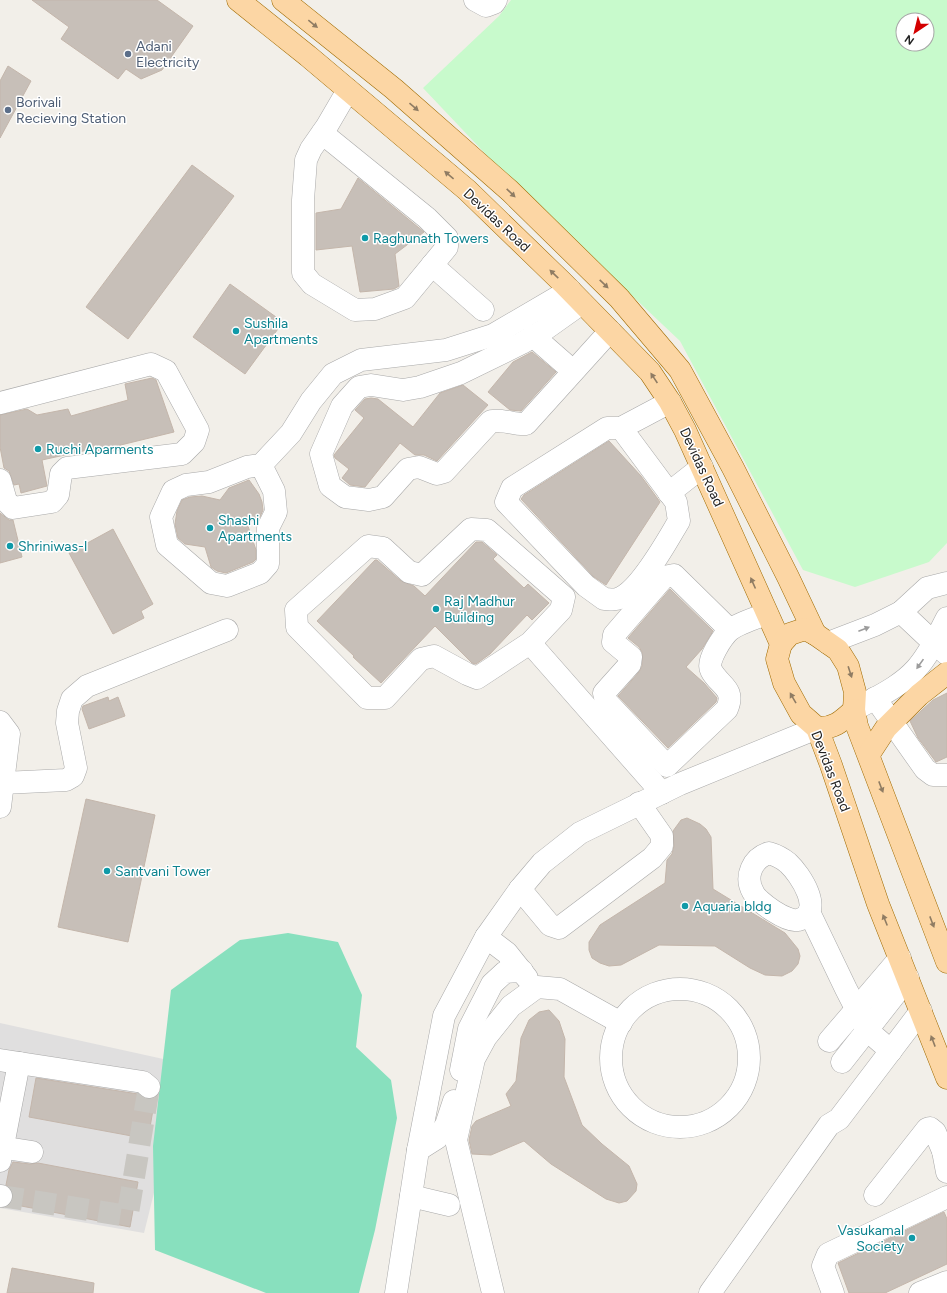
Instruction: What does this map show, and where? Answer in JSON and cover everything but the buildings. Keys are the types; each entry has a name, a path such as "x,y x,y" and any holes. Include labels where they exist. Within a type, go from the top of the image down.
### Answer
{"main road":[{"name":"Devidas Road","path":"238,0 467,190 576,296 650,372 670,402 702,467 781,644 777,659 784,683 802,714 817,728 832,765 878,904 947,1078"},
{"name":"Devidas Road","path":"283,0 394,89 510,191 619,298 680,370 822,638 838,650 849,670 855,692 854,710 857,726 869,754 947,962"},
{"path":"781,644 790,634 805,629 822,638"},
{"path":"869,754 886,728 919,695 947,672"},
{"path":"817,728 827,728 841,722 854,710"}],"street":[{"path":"475,0 486,6 494,3 496,0"},
{"path":"322,133 426,218 447,238 447,247 405,298 375,309 355,310 312,284 303,273 303,200 306,160 310,149 322,133 348,90"},
{"path":"432,265 483,310"},
{"path":"576,296 533,336 522,343 460,373 420,387 403,390 371,385 359,387 342,406 321,454 330,486 345,497 368,500 383,497 408,469 419,467 436,474 444,472 491,421 500,419 520,425 526,424 610,331"},
{"path":"261,465 274,491 276,512 268,528 268,564 260,573 227,586 211,583 167,545 161,517 173,491 186,485 209,482 247,467 261,465 291,433 312,401 333,374 360,360 446,350 493,335 576,296"},
{"path":"533,336 573,371"},
{"path":"0,403 151,364 166,371 198,430 194,442 182,454 67,468 61,474 58,495 52,502 13,508 6,501 0,480"},
{"path":"621,428 676,502 679,521 642,578 626,594 617,598 604,599 586,586 506,502 512,488 607,428 621,428 670,402"},
{"path":"669,493 702,467"},
{"path":"471,529 487,530 564,597 562,610 530,643 477,678 434,656 421,659 385,698 367,698 297,626 296,610 368,546 382,548 409,572 422,575 471,529"},
{"path":"671,788 667,766 606,701 604,693 630,664 631,657 613,642 614,636 664,577 674,575 730,630"},
{"path":"822,638 875,625 901,612 927,588 947,582"},
{"path":"901,612 940,649"},
{"path":"667,766 727,709 730,702 729,692 710,669 710,660 730,630 767,614"},
{"path":"854,710 902,681 940,649 947,618"},
{"path":"3,784 66,780 73,776 76,768 67,723 68,711 72,699 87,686 227,630"},
{"path":"530,643 671,788"},
{"path":"875,698 925,769 933,775 947,775"},
{"path":"0,722 9,734 0,806"},
{"path":"396,1293 418,1150 444,1016 494,944 520,890 542,863 580,833 671,788 817,728"},
{"path":"520,890 550,925 559,928 652,858 662,846 662,836 639,803"},
{"path":"809,912 867,1030 887,1048"},
{"path":"418,1150 437,1138 446,1125 455,1099 469,1029 492,984 518,974 507,953 494,944"},
{"path":"829,1041 856,1010 904,968"},
{"path":"842,1062 867,1030 904,968"},
{"path":"493,1293 456,1140 474,1059 486,1038 511,1006 537,987 560,989 621,1023"},
{"path":"689,989 716,999 728,1008 738,1019 745,1032 749,1046 750,1060 743,1088 735,1101 725,1111 700,1125 670,1127 656,1123 643,1116 632,1107 622,1096 616,1083 612,1069 611,1055 613,1041 621,1023 635,1005 661,991 689,989"},
{"path":"710,1293 829,1125 839,1119 887,1048 919,1005"},
{"path":"32,1152 1,1152 10,1062 143,1082 149,1087"},
{"path":"875,1196 927,1129 930,1128 935,1132 945,1150 947,1172"},
{"path":"411,1196 449,1205"},
{"path":"833,1293 823,1266 828,1254 947,1197"},
{"path":"920,1293 947,1282"}],"shaded area":[{"path":"0,1023 186,1064 144,1233 0,1208"}],"green space":[{"path":"511,0 947,0 947,543 929,562 855,587 803,570 680,341 517,187 423,88 499,16"},
{"path":"288,933 338,942 362,995 356,1047 391,1080 397,1118 375,1230 359,1293 266,1293 155,1250 153,1146 171,990 240,940"}],"tunnel":[{"path":"1,1196 121,1215 128,1213 149,1087"}],"place":[{"name":"Adani Electricity","path":"128,54"},
{"name":"Borivali Recieving Station","path":"8,110"},
{"name":"Raghunath Towers","path":"365,238"},
{"name":"Sushila Apartments","path":"236,331"},
{"name":"Ruchi Aparments","path":"38,449"},
{"name":"Shashi Apartments","path":"210,528"},
{"name":"Shriniwas-I","path":"10,546"},
{"name":"Raj Madhur Building","path":"436,609"},
{"name":"Santvani Tower","path":"107,871"},
{"name":"Aquaria bldg","path":"685,906"},
{"name":"Vasukamal Society","path":"912,1238"}]}
